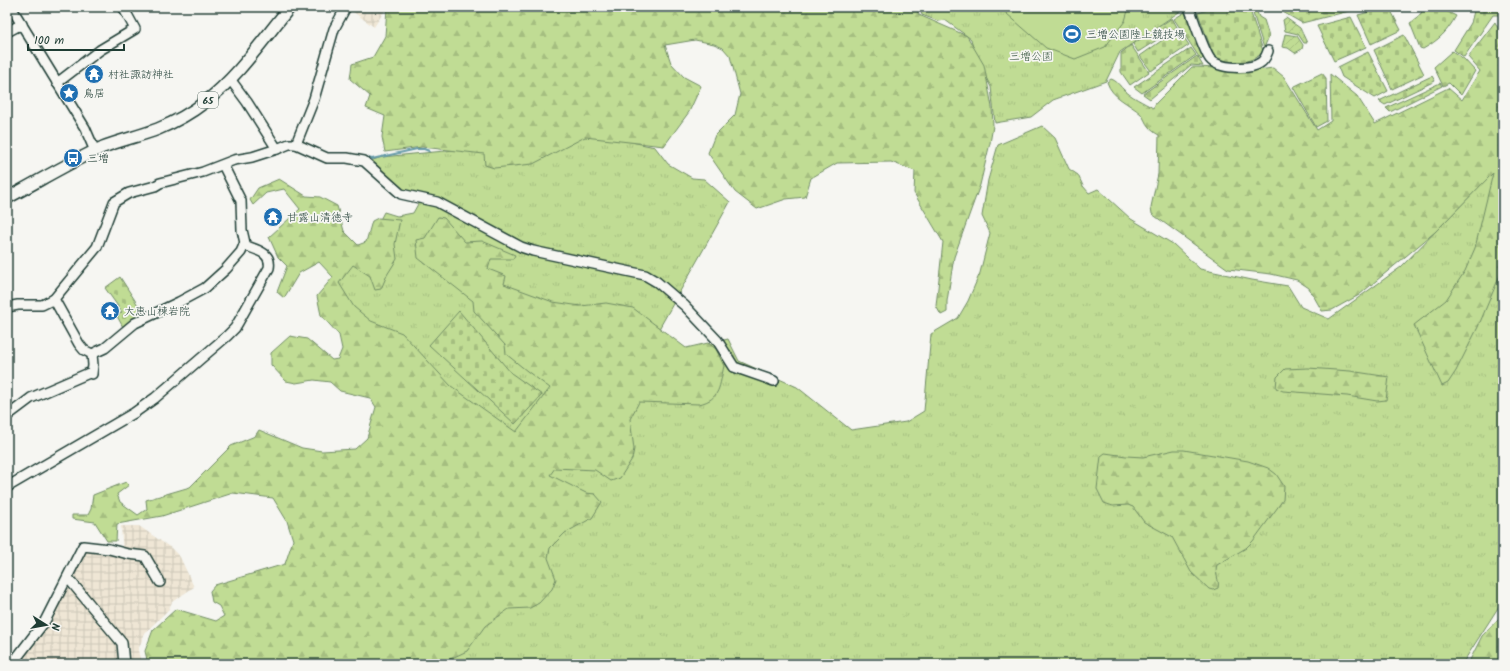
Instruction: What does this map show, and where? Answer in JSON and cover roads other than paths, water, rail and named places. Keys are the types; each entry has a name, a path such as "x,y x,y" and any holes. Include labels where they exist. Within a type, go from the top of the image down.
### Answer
{"main road":[{"name":"65","path":"7,198 95,151 158,129 176,121 205,102 230,79 290,7"}],"street":[{"path":"11,7 85,128 95,151"},
{"path":"57,84 100,50 135,30 123,7"},
{"path":"296,144 314,99 334,29 346,7"},
{"path":"1189,7 1207,54 1214,62 1234,67 1253,66 1262,62 1268,51"},
{"path":"7,32 22,24"},
{"path":"230,79 247,102 277,149"},
{"path":"7,307 18,304 42,305 54,299 97,247 114,202 122,197 136,190 203,172 234,160 252,157 289,144 296,144 327,158 347,158 364,162 401,194 437,202 521,247 533,251 645,275 657,282 685,306 717,340 734,367 774,381"},
{"path":"92,354 105,348 135,323 205,288 226,269 241,252 244,245 241,201 223,165"},
{"path":"7,487 134,413 155,398 227,336 240,320 269,268 270,263 269,258 263,253 244,245"},
{"path":"54,299 79,344 84,350 92,354"},
{"path":"7,416 31,398 82,376 92,374 92,354"},
{"path":"12,664 45,621 83,546 145,556 160,582"},
{"path":"68,578 122,643 124,664"}],"waterway":[{"path":"346,153 372,159 417,149 429,151"}],"place":[{"name":"三増公園陸上競技場","path":"1072,34"},
{"name":"村社諏訪神社","path":"94,74"},
{"name":"鳥居","path":"69,93"},
{"name":"三増","path":"73,158"},
{"name":"甘露山清徳寺","path":"273,217"},
{"name":"大恵山棟岩院","path":"110,311"}],"park label":[{"name":"三増公園","path":"1031,56"}]}
